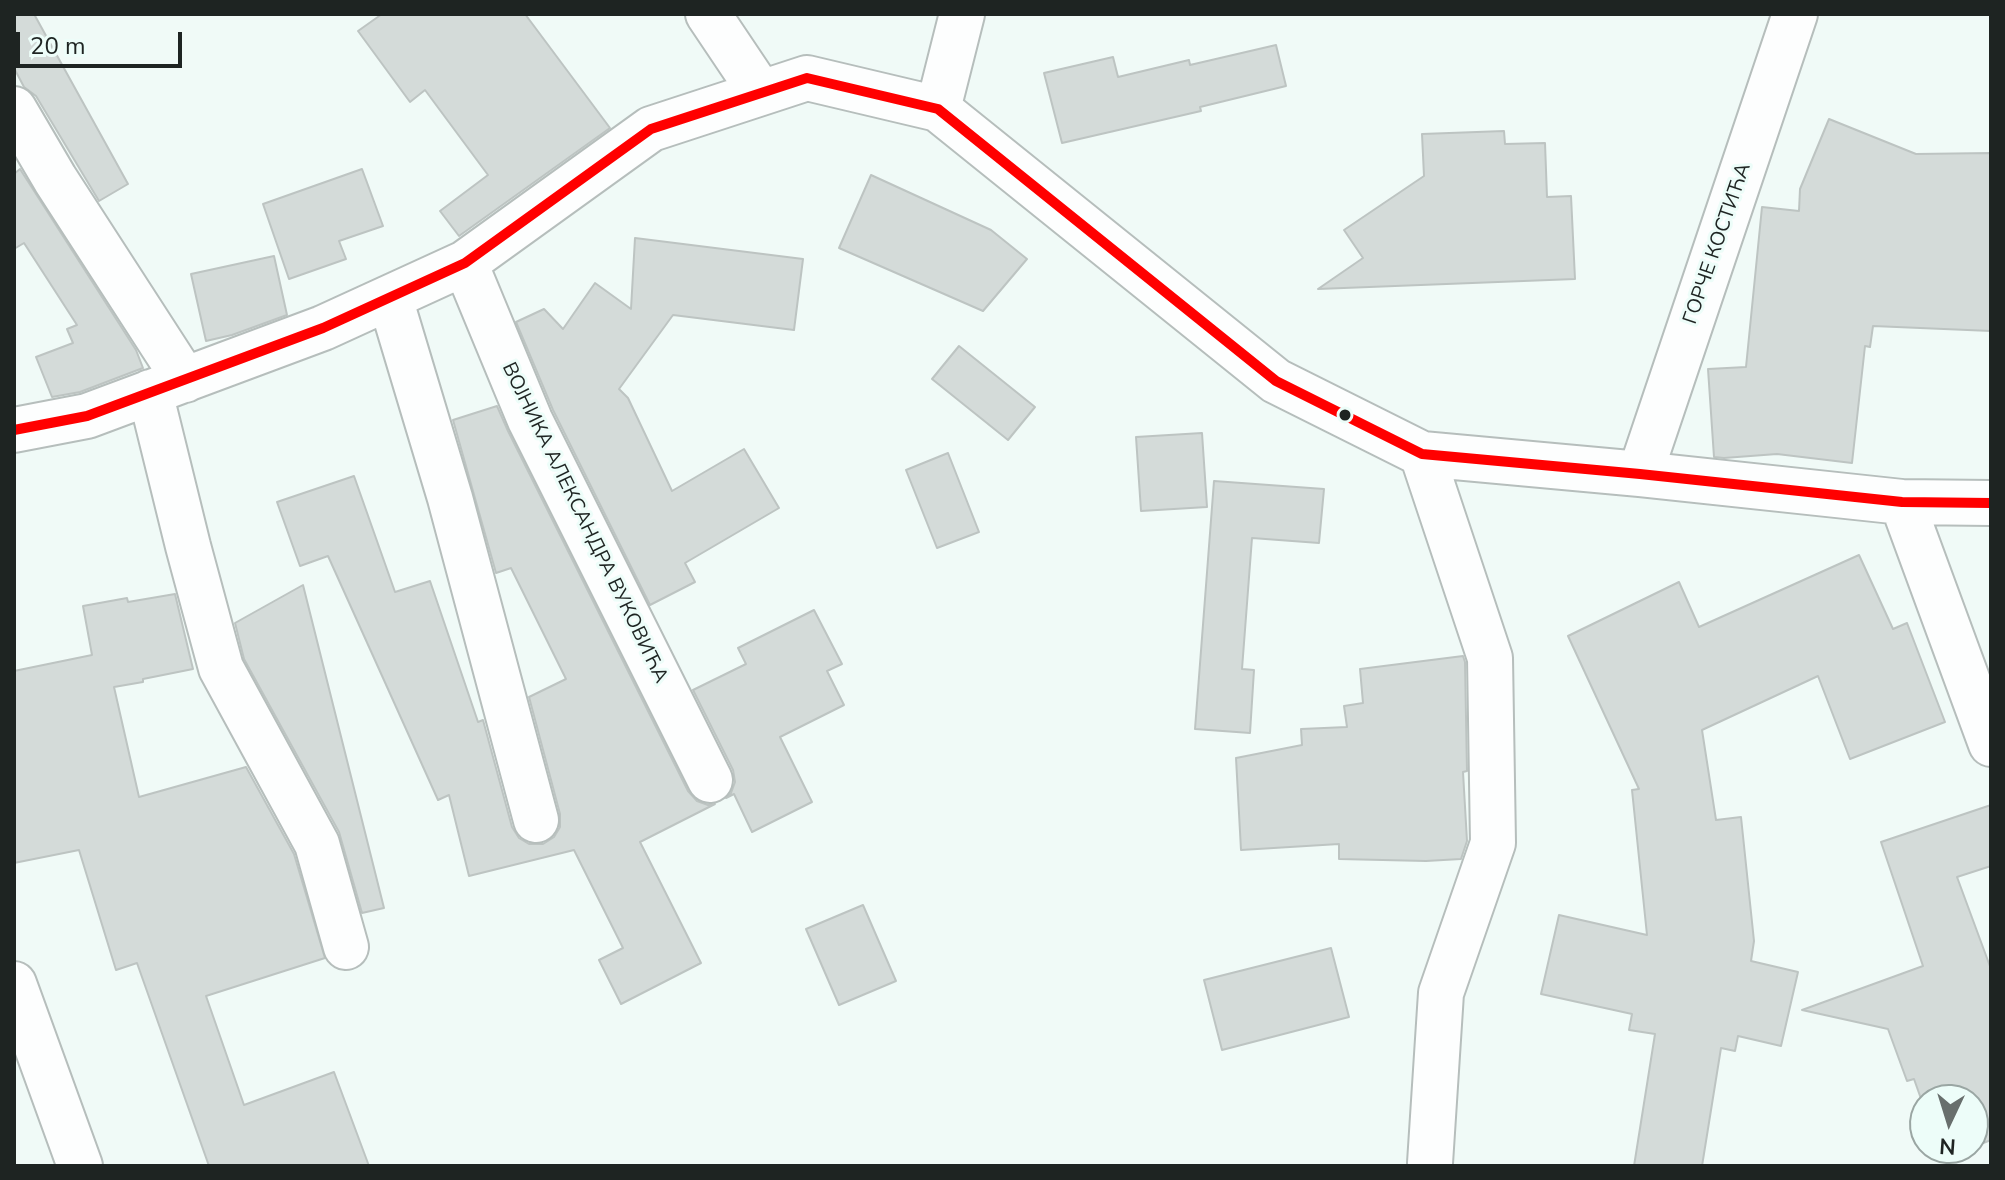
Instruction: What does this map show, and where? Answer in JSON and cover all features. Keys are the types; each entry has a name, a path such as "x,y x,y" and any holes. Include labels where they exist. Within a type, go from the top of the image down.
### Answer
{"street":[{"path":"708,14 761,93"},
{"path":"938,109 962,14"},
{"name":"ГОРЧЕ КОСТИЋА","path":"1640,474 1795,14"},
{"path":"14,430 87,416 323,328 465,263 651,129 807,78 938,109 1276,381 1422,454 1902,502 1991,503"},
{"path":"14,109 167,386 188,546 221,668 317,844 346,947"},
{"name":"ВОЈНИКА АЛЕКСАНДРА ВУКОВИЋА","path":"465,263 530,420 710,780"},
{"path":"390,298 450,498 536,820"},
{"path":"1422,454 1490,658 1493,843 1441,993 1430,1163"},
{"path":"1902,502 1991,744"},
{"path":"14,984 80,1166"}],"building":[{"path":"14,14 34,14 128,184 99,201 36,96 24,87 14,68"},
{"path":"382,14 525,14 610,128 459,236 440,211 488,175 425,90 410,102 358,31"},
{"path":"1276,45 1286,86 1200,107 1201,111 1062,143 1044,73 1113,57 1118,77 1189,60 1190,65"},
{"path":"1829,119 1916,154 1991,153 1991,331 1873,326 1870,347 1865,346 1852,463 1777,454 1714,457 1708,369 1746,367 1762,207 1799,211 1800,189"},
{"path":"1504,131 1505,144 1545,143 1547,197 1571,196 1575,279 1318,289 1363,258 1344,230 1424,176 1422,134"},
{"path":"20,169 136,350 143,368 80,392 52,397 36,357 73,343 67,329 77,325 24,243 14,249 14,174"},
{"path":"362,169 383,226 339,241 346,259 289,279 263,204"},
{"path":"871,175 991,230 1027,259 983,311 839,248"},
{"path":"635,238 803,259 794,330 673,315 619,389 628,398 672,491 744,449 779,508 685,563 695,582 650,605 553,410 516,322 544,309 563,329 595,283 631,309"},
{"path":"274,256 287,315 206,341 191,274"},
{"path":"959,346 1035,407 1008,440 932,379"},
{"path":"497,406 688,791 697,801 715,804 640,842 701,963 621,1004 599,960 623,948 574,850 469,876 449,795 438,800 328,556 300,566 277,502 354,476 395,592 430,581 478,722 483,720 512,827 519,838 529,844 543,844 554,837 560,827 560,814 529,697 566,679 511,568 496,573 453,420"},
{"path":"1202,433 1207,507 1141,511 1136,437"},
{"path":"948,453 979,532 937,548 906,470"},
{"path":"1214,481 1324,489 1319,543 1252,538 1242,669 1254,670 1250,733 1195,729"},
{"path":"1859,555 1893,629 1907,623 1945,722 1850,759 1818,676 1702,730 1716,820 1741,817 1754,941 1751,961 1798,972 1781,1046 1738,1036 1735,1051 1721,1048 1702,1166 1634,1166 1655,1034 1629,1030 1632,1014 1541,994 1559,915 1647,935 1632,790 1639,789 1568,636 1679,582 1699,627"},
{"path":"303,585 384,908 362,913 339,832 244,659 235,623"},
{"path":"175,594 193,669 114,687 139,797 246,767 294,854 325,958 206,996 244,1105 334,1072 369,1166 209,1166 137,963 116,970 79,850 14,863 14,671 92,655 83,606"},
{"path":"814,610 842,664 827,671 844,705 780,737 812,802 752,832 734,794 726,798 735,782 733,770 693,690 746,664 738,648"},
{"path":"1463,656 1467,771 1463,772 1467,841 1461,859 1339,859 1339,844 1241,850 1236,758 1302,745 1301,729 1347,727 1344,706 1363,703 1360,669"},
{"path":"1991,805 1991,866 1957,877 1991,969 1989,1141 1989,1084 1916,1084 1914,1079 1907,1081 1888,1029 1802,1010 1923,966 1881,842"},
{"path":"863,905 896,981 839,1005 806,929"},
{"path":"1331,948 1349,1017 1222,1050 1204,980"}],"transit line":[{"path":"14,430 87,416 323,328 465,263 651,129 807,78 938,109 1276,381 1422,454 1902,502 1991,503"}]}
